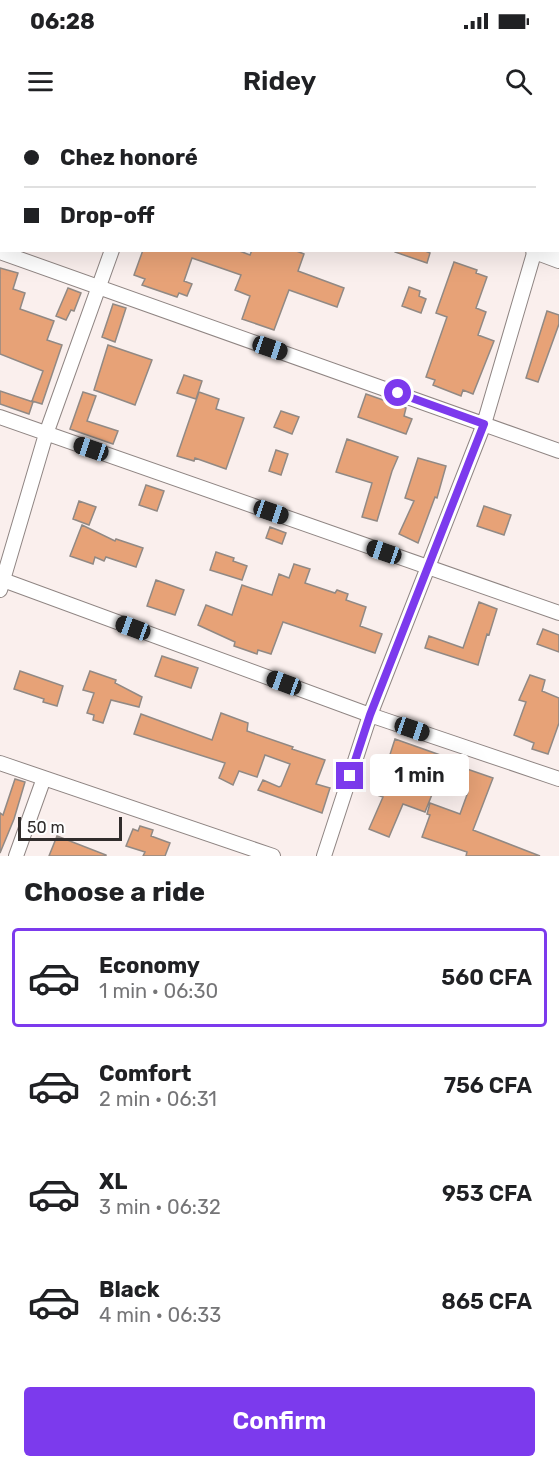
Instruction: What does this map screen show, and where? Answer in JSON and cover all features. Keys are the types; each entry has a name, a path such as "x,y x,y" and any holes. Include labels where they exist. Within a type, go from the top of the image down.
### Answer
{"street":[{"path":"0,252 559,451"},
{"path":"111,252 46,434 2,585 559,779"},
{"path":"324,856 370,715 484,424 534,252"},
{"path":"540,252 559,259"},
{"path":"0,417 559,613"},
{"path":"0,763 273,856"},
{"path":"16,856 44,778"}],"building":[{"path":"142,252 242,252 250,255 251,252 299,252 304,254 298,271 344,288 337,307 289,290 274,330 242,319 250,296 235,290 241,275 192,258 184,281 192,284 187,296 179,293 177,297 142,285 145,279 134,275"},
{"path":"395,252 428,252 430,253 427,263"},
{"path":"454,262 477,270 476,273 487,277 476,308 486,312 478,335 494,341 473,394 463,390 461,396 433,385 435,380 426,377 447,317 436,313"},
{"path":"0,268 18,273 13,289 25,293 20,309 54,321 47,340 62,345 42,404 32,401 43,371 0,354"},
{"path":"409,287 420,291 419,296 426,299 421,313 402,306"},
{"path":"68,288 81,293 74,311 71,310 66,320 56,316"},
{"path":"113,304 126,308 115,342 102,337"},
{"path":"547,311 559,315 559,324 538,382 526,378"},
{"path":"108,345 152,360 135,405 94,390"},
{"path":"184,375 202,381 196,399 177,393"},
{"path":"0,391 33,402 29,414 0,404"},
{"path":"83,392 96,396 87,421 118,431 113,444 70,429"},
{"path":"199,392 219,399 216,409 244,418 226,469 195,458 194,461 177,456"},
{"path":"366,394 406,408 404,416 412,419 406,434 358,417"},
{"path":"281,411 299,417 292,434 274,427"},
{"path":"347,439 398,457 377,521 362,517 372,483 336,472"},
{"path":"276,450 288,454 281,475 269,471"},
{"path":"418,458 446,466 437,498 435,497 418,543 399,534 414,501 405,498"},
{"path":"146,485 164,491 157,511 139,505"},
{"path":"79,501 96,507 89,525 73,519"},
{"path":"484,506 511,515 504,535 477,526"},
{"path":"82,525 115,541 116,539 143,548 136,567 106,557 104,561 95,557 93,564 70,556"},
{"path":"270,527 286,533 282,544 266,538"},
{"path":"216,552 234,558 233,561 247,566 242,580 210,570"},
{"path":"294,564 310,569 305,583 335,593 337,590 348,594 346,600 366,607 360,626 382,634 375,653 283,622 271,654 258,650 257,654 234,646 235,642 198,625 206,605 232,615 242,585 272,595 279,574 289,578"},
{"path":"156,580 184,590 175,615 147,606"},
{"path":"479,602 497,609 478,665 425,648 429,636 463,648"},
{"path":"543,629 559,635 559,652 537,644"},
{"path":"162,656 198,668 191,688 155,676"},
{"path":"20,671 63,686 57,706 14,689"},
{"path":"90,671 116,680 115,683 142,697 139,707 111,700 103,723 93,720 94,715 87,713 94,693 83,690"},
{"path":"530,675 545,680 542,691 559,698 559,723 548,754 532,749 534,743 514,735 526,702 519,700"},
{"path":"221,713 248,723 247,731 325,760 316,784 330,788 322,813 258,790 263,780 281,786 290,764 265,755 257,777 239,771 233,785 219,778 225,763 134,734 141,714 212,740"},
{"path":"395,739 443,756 441,760 493,778 473,830 540,856 466,856 467,852 422,837 430,815 427,814 430,803 460,814 468,792 437,782 425,812 403,804 389,837 369,829 383,797 377,795"},
{"path":"15,779 25,782 14,819 0,853 0,813 3,815"},
{"path":"140,826 153,830 151,836 170,843 165,856 143,856 145,852 126,846 133,829 138,831"},
{"path":"57,836 106,855 106,856 49,856"}],"route":[{"path":"350,776 370,715 484,424 398,393"}]}
